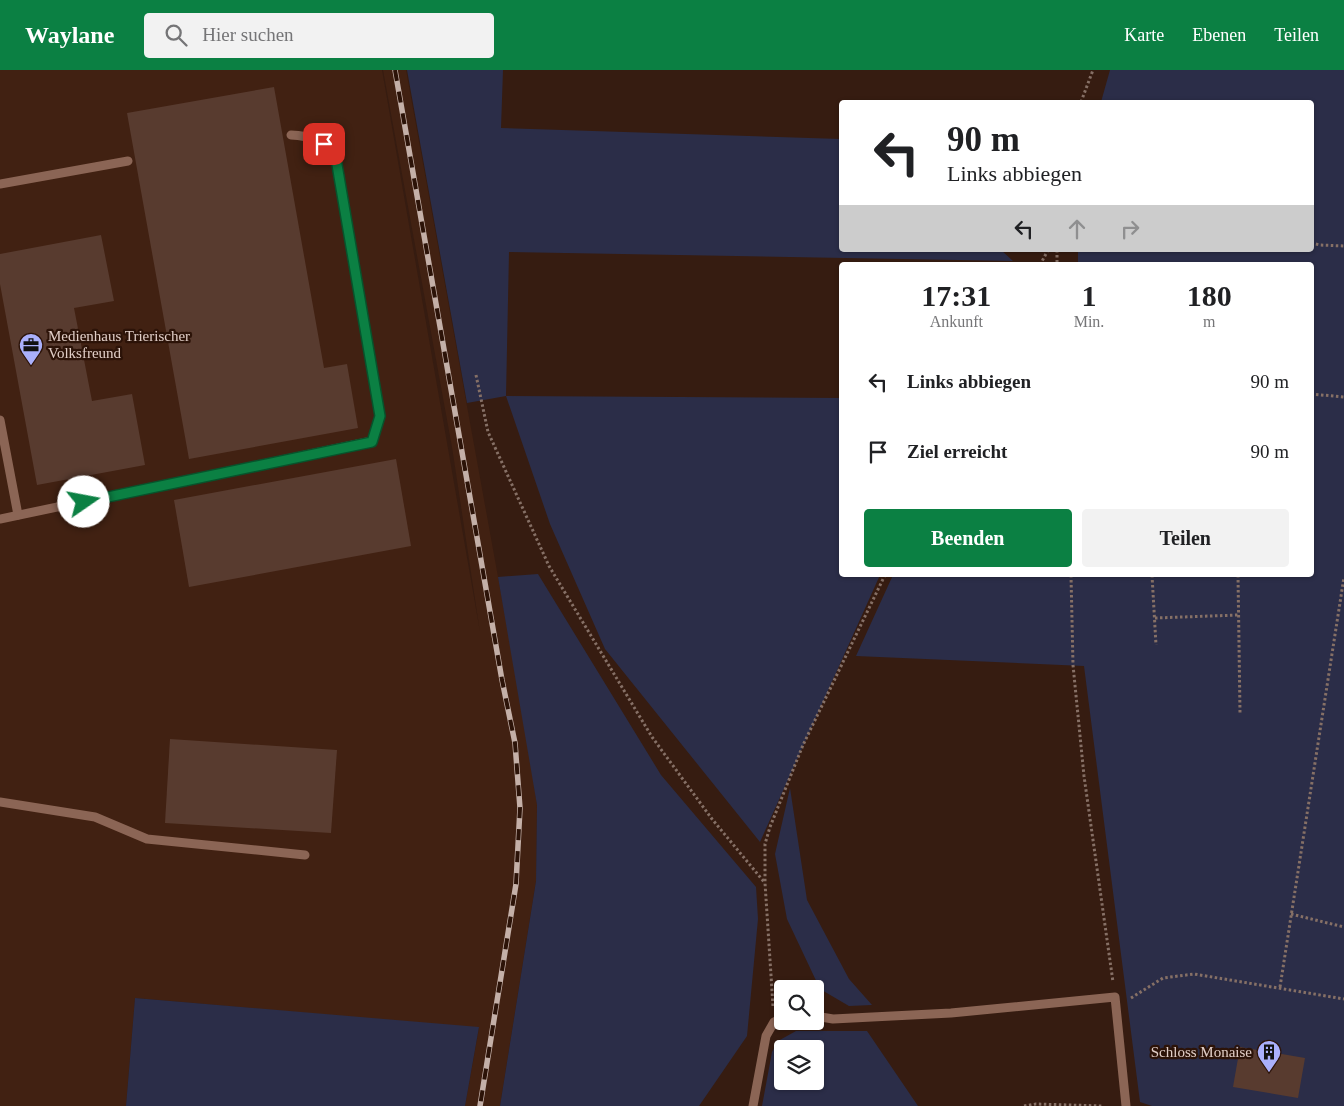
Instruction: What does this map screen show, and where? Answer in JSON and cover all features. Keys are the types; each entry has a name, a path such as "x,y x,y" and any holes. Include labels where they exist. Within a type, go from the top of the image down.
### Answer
{"lane":[{"path":"0,519 372,442 380,416 335,153 324,144 308,136 291,135"},
{"path":"0,184 128,161"},
{"path":"0,420 18,515"},
{"path":"0,802 95,818 147,839 305,855"},
{"path":"824,1018 833,1019 951,1013 1115,997 1126,1106"},
{"path":"753,1106 766,1036 774,1025"}],"path":[{"path":"1082,100 1093,70"},
{"path":"1314,244 1344,246"},
{"path":"476,375 488,432 549,566 652,737 712,820 765,883"},
{"path":"1314,394 1344,397"},
{"path":"774,980 765,883 764,844 803,745 884,577"},
{"path":"1071,577 1073,665 1084,776 1115,997"},
{"path":"1152,577 1156,644"},
{"path":"1238,577 1240,713"},
{"path":"1280,987 1344,577"},
{"path":"1155,618 1238,615"},
{"path":"1291,914 1344,927"},
{"path":"1116,1008 1163,978 1194,974 1344,999"},
{"path":"1024,1106 1036,1104 1103,1106"}],"shaded area":[{"path":"0,70 382,70 480,632 452,447 383,70 406,70 528,742 537,805 536,881 500,1106 465,1106 479,1028 135,998 126,1106 0,1106"},
{"path":"407,70 503,70 501,128 839,139 839,252 1003,252 1013,261 509,252 506,396 467,403"},
{"path":"1110,70 1344,70 1344,1106 1152,1106 1140,1102 1084,666 856,656 892,577 1314,577 1314,262 1078,262 1078,252 1314,252 1314,100 1102,100"},
{"path":"506,396 839,398 839,577 879,577 760,842 605,649 550,524"},
{"path":"538,574 661,775 756,887 758,919 747,1036 699,1106 500,1106 536,881 537,805 498,577"},
{"path":"790,788 807,900 849,979 872,1005 849,1006 824,991 824,980 816,980 787,919 775,854"},
{"path":"135,998 479,1027 465,1106 126,1106"},
{"path":"796,1031 867,1031 918,1106 762,1106 774,1048 774,1090 824,1090 824,1040 780,1040"}],"building":[{"path":"274,87 324,368 347,364 358,428 189,459 127,113"},
{"path":"101,235 114,301 74,308 92,401 132,394 145,465 37,485 0,284 0,254"},
{"path":"396,459 411,546 189,587 174,500"},
{"path":"170,739 337,750 331,833 165,823"},
{"name":"Schloss Monaise","path":"1240,1047 1305,1058 1298,1098 1233,1087"}],"railway":[{"path":"395,70 502,680 515,743 520,808 516,884 480,1106"}],"place":[{"name":"Medienhaus Trierischer Volksfreund","path":"31,366"},
{"name":"Schloss Monaise","path":"1269,1073"}],"route":[{"path":"84,502 372,442 380,416 335,153 324,144"}]}
